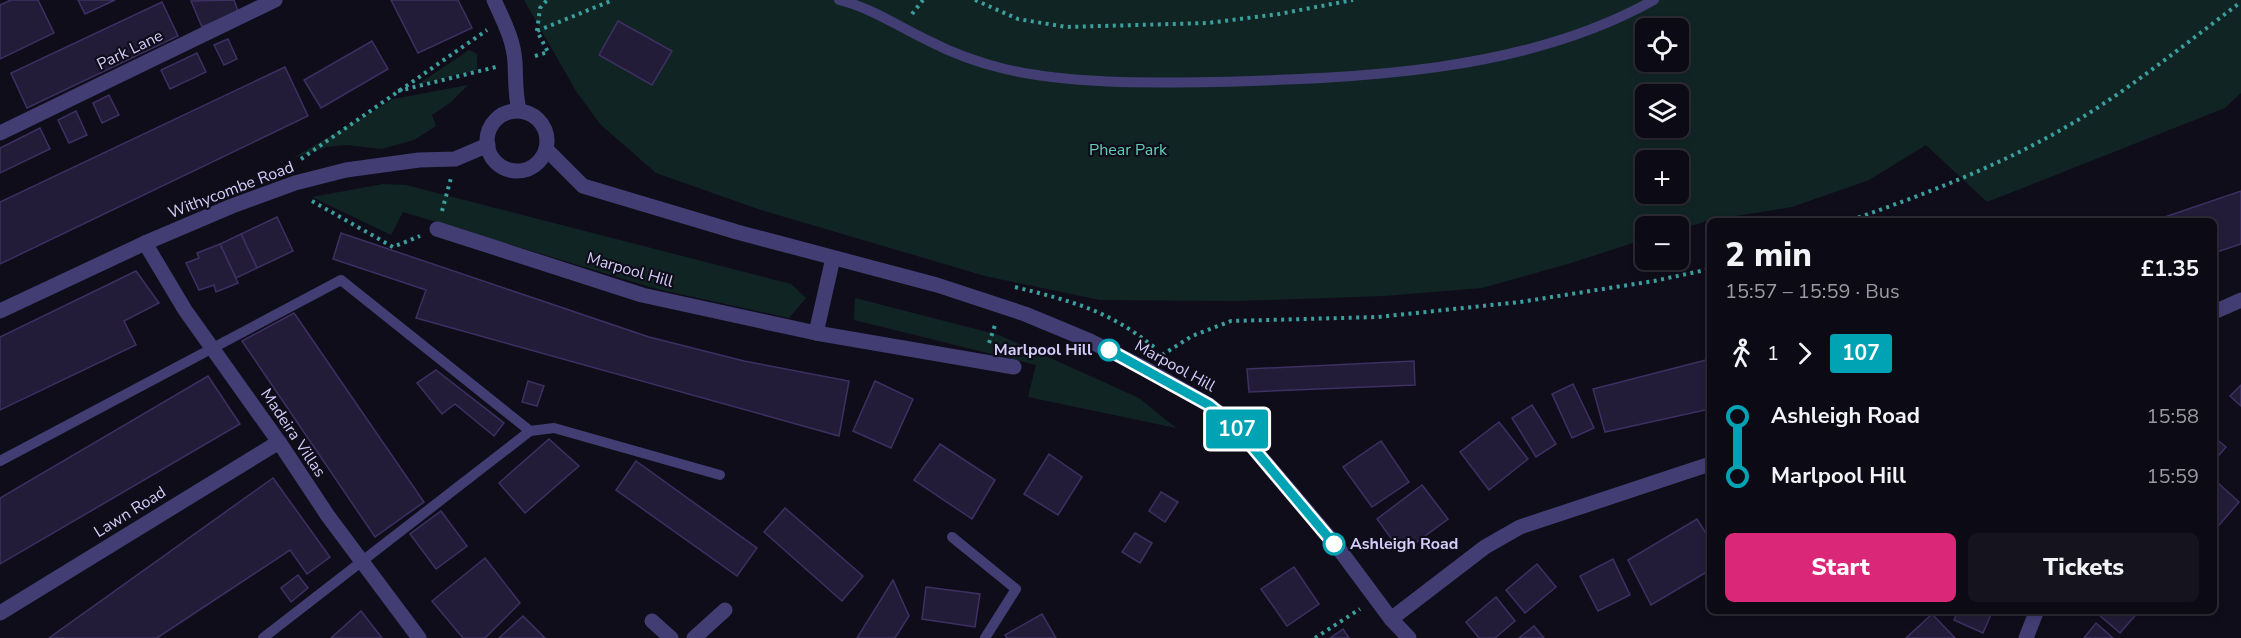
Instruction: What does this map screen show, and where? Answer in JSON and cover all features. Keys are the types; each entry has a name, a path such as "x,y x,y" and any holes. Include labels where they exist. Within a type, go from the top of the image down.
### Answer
{"street":[{"name":"Park Lane","path":"0,133 275,0"},
{"path":"494,0 503,19 515,62 514,89 519,110"},
{"path":"519,110 535,117 543,126 548,140 547,150 541,160 530,169 516,172 496,163 488,145 488,133 495,122 507,113 519,110"},
{"name":"Withycombe Road","path":"0,311 144,243 286,186 346,170 419,160 455,159 488,145"},
{"name":"Marpool Hill","path":"547,150 583,186 633,203 937,285 1025,314 1090,341 1209,405 1233,424 1288,487 1391,619 1409,638"},
{"name":"Marpool Hill","path":"437,229 642,295 816,333 1014,367"},
{"name":"Madeira Villas","path":"144,243 184,310 213,348 361,562 418,638"},
{"path":"816,333 833,258"},
{"path":"2217,311 2241,300"},
{"name":"Lawn Road","path":"0,613 279,442"},
{"path":"1391,619 1485,548 1520,528 1707,465"},
{"path":"694,638 725,610"},
{"path":"2026,638 2035,614"},
{"path":"652,621 671,638"}],"lane":[{"path":"839,0 875,13 949,50 1005,69 1064,77 1161,83 1296,79 1437,67 1546,44 1599,26 1654,0"},
{"path":"0,461 341,280 530,431"},
{"path":"263,638 530,431 554,428 720,475"},
{"path":"952,537 1016,589 985,638"}],"path":[{"path":"395,92 548,52 537,32 540,8 547,0"},
{"path":"537,32 613,0"},
{"path":"975,0 1018,19 1066,27 1208,23 1280,15 1353,0"},
{"path":"1856,218 1946,184 2022,149 2096,109 2241,3"},
{"path":"455,159 437,229 393,247 286,186 286,170 503,19"},
{"path":"1162,355 1192,336 1231,321 1378,317 1520,302 1654,281 1707,270"},
{"path":"1315,638 1375,598"}],"green space":[{"name":"Phear Park","path":"524,0 2241,0 2241,93 2225,108 1987,202 1926,145 1869,180 1792,207 1723,218 1707,218 1707,221 1689,227 1689,216 1635,216 1635,242 1482,288 1384,296 1238,301 1100,300 985,276 758,209 656,173 600,124 576,91"},
{"path":"469,50 477,54 477,70 417,85"},
{"path":"468,85 451,102 432,115 436,126 414,140 382,149 347,145 327,147 293,158 393,99"},
{"path":"383,184 406,185 791,284 806,298 789,318 657,289 403,212 391,235 312,197"},
{"path":"855,298 999,335 1139,398 1176,428 1028,397 1036,365 854,320"}],"building":[{"path":"11,0 38,0 54,33 0,59 0,5"},
{"path":"78,0 115,0 85,14"},
{"path":"234,0 238,11 202,27 191,1"},
{"path":"391,0 458,0 472,28 418,53"},
{"path":"162,2 178,36 27,108 11,73"},
{"path":"618,21 672,51 652,85 599,55"},
{"path":"228,39 237,59 224,65 214,45"},
{"path":"372,41 388,69 321,108 304,80"},
{"path":"197,53 206,72 170,89 161,70"},
{"path":"285,67 308,116 0,264 0,202"},
{"path":"109,95 119,115 102,123 93,103"},
{"path":"76,111 87,135 69,143 58,120"},
{"path":"40,128 50,149 0,173 0,148"},
{"path":"2241,191 2241,244 2217,252 2217,218 2162,218"},
{"path":"277,217 293,251 257,268 241,234"},
{"path":"341,233 649,337 744,361 849,381 839,436 416,318 426,290 333,259"},
{"path":"241,234 257,268 236,278 220,244"},
{"path":"220,244 238,283 216,292 214,285 199,290 186,263 199,258 197,253"},
{"path":"136,271 159,303 124,321 136,345 0,410 0,337"},
{"path":"294,313 424,502 375,537 242,341"},
{"path":"1707,360 1707,410 1605,432 1593,389"},
{"path":"1414,361 1415,385 1249,392 1247,369"},
{"path":"436,370 504,423 494,436 455,404 442,414 417,383"},
{"path":"208,376 240,424 0,564 0,498"},
{"path":"528,381 544,386 537,406 522,402"},
{"path":"875,381 913,399 891,448 853,431"},
{"path":"1573,384 1594,428 1572,438 1552,394"},
{"path":"2241,385 2241,406 2230,396"},
{"path":"1532,405 1556,444 1536,457 1512,418"},
{"path":"1499,422 1528,459 1489,490 1460,452"},
{"path":"549,439 579,466 525,513 499,483"},
{"path":"2217,440 2226,447 2217,458"},
{"path":"1381,441 1409,482 1372,507 1343,467"},
{"path":"940,444 995,480 972,519 914,480"},
{"path":"1049,454 1082,477 1058,515 1024,494"},
{"path":"636,461 757,548 737,576 616,490"},
{"path":"273,478 330,557 307,574 290,550 157,638 49,638"},
{"path":"2217,482 2239,502 2217,528"},
{"path":"1422,485 1448,519 1402,553 1377,519"},
{"path":"1161,492 1178,502 1165,522 1149,511"},
{"path":"785,508 863,576 842,601 764,532"},
{"path":"441,511 467,546 436,569 410,534"},
{"path":"1697,519 1707,535 1707,572 1651,605 1628,560"},
{"path":"1135,533 1152,543 1140,563 1122,552"},
{"path":"485,558 520,603 485,638 463,638 432,601"},
{"path":"1613,559 1630,595 1598,611 1580,576"},
{"path":"1537,564 1556,587 1525,613 1506,590"},
{"path":"1294,567 1319,604 1287,626 1261,589"},
{"path":"298,575 308,588 291,602 281,588"},
{"path":"893,580 909,616 895,638 857,638"},
{"path":"926,587 980,594 975,627 922,619"},
{"path":"1496,597 1515,621 1495,638 1479,638 1466,622"},
{"path":"361,611 382,638 331,638"},
{"path":"1042,614 1056,638 1007,638 1005,635"},
{"path":"1932,614 1955,638 1906,638"},
{"path":"1956,614 1991,614 1983,633 1954,620"},
{"path":"2098,614 2137,614 2120,633"},
{"path":"523,616 545,638 499,638"},
{"path":"2096,623 2113,638 2084,638"},
{"path":"1534,626 1544,638 1519,638"},
{"path":"1343,629 1349,638 1330,638"}],"bus line":[{"name":"107","path":"1109,350 1209,405 1233,424 1334,544"}],"place":[{"name":"Marlpool Hill","path":"1109,350"},
{"name":"Ashleigh Road","path":"1334,544"}]}
